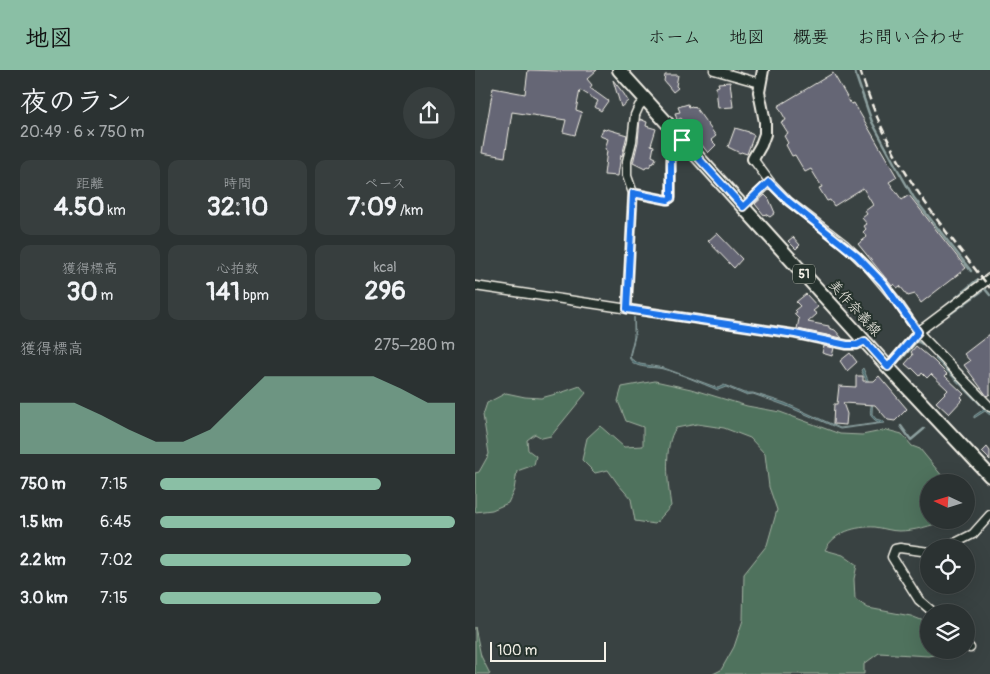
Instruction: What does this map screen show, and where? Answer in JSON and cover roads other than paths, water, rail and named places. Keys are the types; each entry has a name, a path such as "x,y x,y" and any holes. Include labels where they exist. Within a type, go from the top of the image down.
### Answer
{"main road":[{"name":"美作奈義線","path":"624,72 645,100 990,476"}],"street":[{"path":"714,70 760,83"},
{"path":"763,70 759,92 765,122 765,134 753,159 769,182 788,201 857,256 883,283 918,332 990,407"},
{"path":"627,309 633,193 627,176 627,161 635,115 639,106 645,100"},
{"path":"633,193 668,200 671,198 671,159 674,149 682,140"},
{"path":"743,207 769,182"},
{"path":"888,367 918,332 990,278"},
{"path":"475,286 795,334 847,345 857,345 865,341"},
{"path":"963,539 973,534 990,515"},
{"path":"920,551 895,549 892,558 919,600 924,604"}],"water":[{"path":"634,317 635,336 630,356 631,359 640,364 664,368 718,388 724,385 744,393 753,393 785,403 840,428 880,423 872,417 870,411 872,395 861,370 863,368 873,392 872,414 876,419 884,423 840,429 753,394 745,395 726,387 718,390 670,371 639,366 631,361 629,357 634,337"},
{"path":"936,358 978,400 990,409 990,415 985,411 974,418 984,409"}],"waterway":[{"path":"854,70 872,122 914,198 971,271"},
{"path":"947,305 977,280"},
{"path":"985,289 990,295"},
{"path":"950,314 982,291"},
{"path":"902,359 917,341 922,344"},
{"path":"901,426 911,440 924,429"}],"railway":[{"path":"860,70 877,117 900,163 936,218 990,288"}]}
